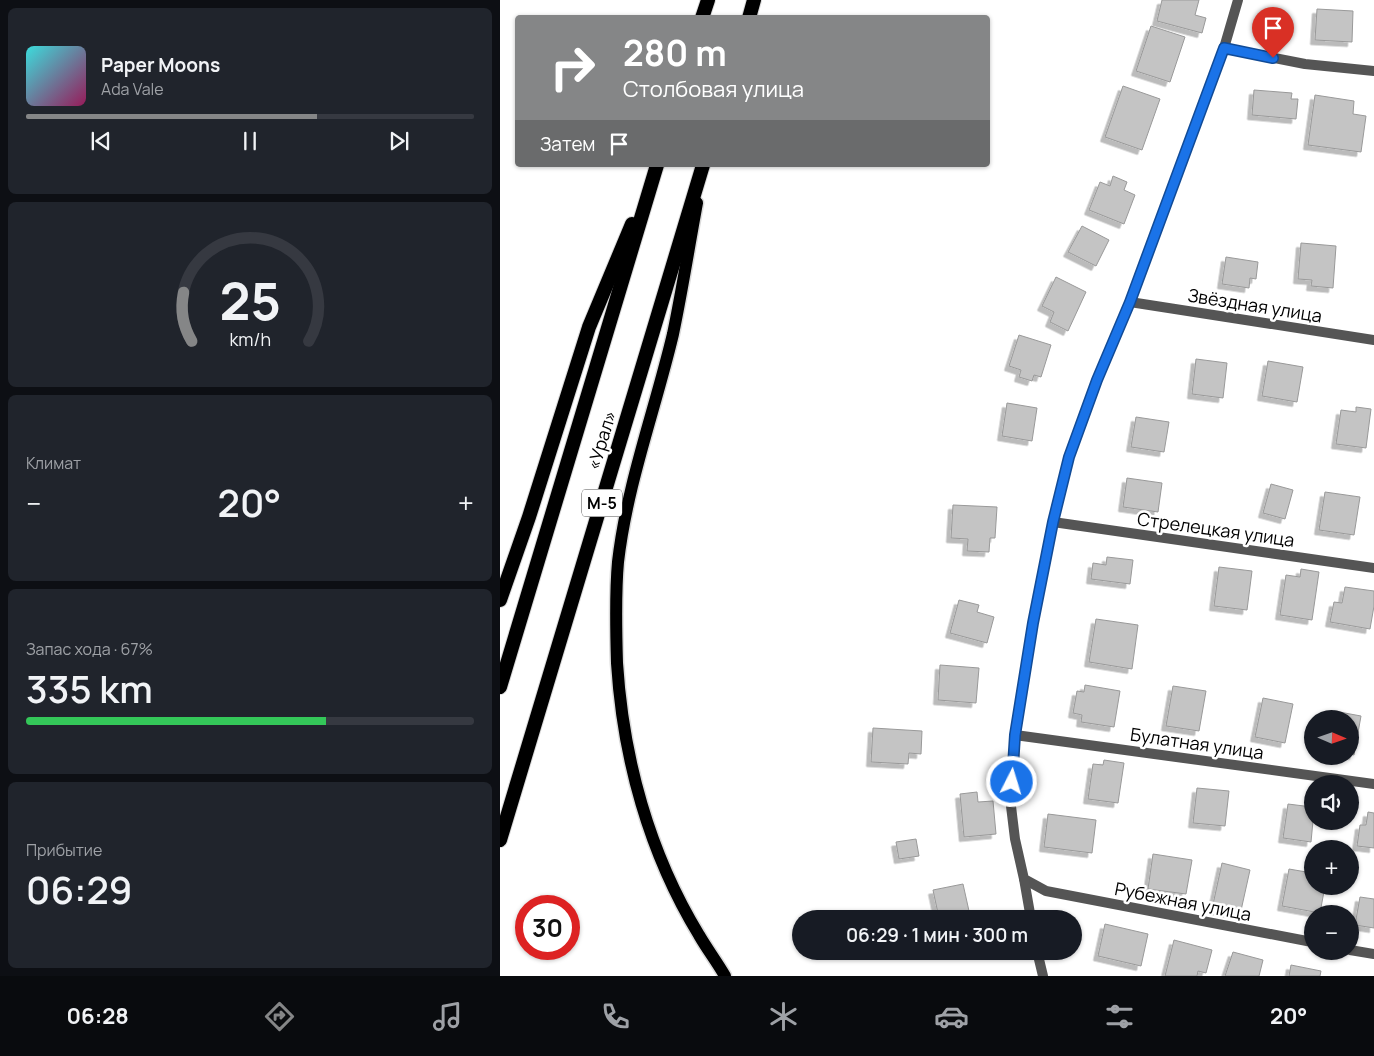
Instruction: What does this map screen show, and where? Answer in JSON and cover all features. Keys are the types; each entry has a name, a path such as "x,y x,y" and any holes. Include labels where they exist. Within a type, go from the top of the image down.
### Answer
{"highway":[{"path":"703,15 708,0"},
{"path":"750,15 754,0"},
{"path":"500,600 529,517 589,327 655,167"},
{"name":"«Урал»","path":"500,687 655,167"},
{"name":"«Урал»","path":"500,840 703,167"}],"main road":[{"path":"704,167 672,334 624,518 618,563 616,638 624,728 638,794 648,827 679,898 698,934 725,976"}],"street":[{"path":"1029,910 1015,839 1010,798 1015,735 1033,623 1053,522 1069,457 1097,380 1130,302 1224,48 1238,0"},
{"path":"1224,48 1305,64 1374,71"},
{"name":"Звёздная улица","path":"1130,302 1374,340"},
{"name":"Стрелецкая улица","path":"1053,522 1374,568"},
{"name":"Булатная улица","path":"1015,735 1374,784"},
{"name":"Рубежная улица","path":"1024,880 1046,891 1304,940"},
{"path":"1359,952 1374,954"},
{"path":"1039,960 1043,976"}],"building":[{"path":"1162,0 1199,0 1195,15 1206,18 1202,33 1157,21"},
{"path":"1317,9 1353,11 1352,42 1315,40"},
{"path":"1151,26 1185,37 1170,82 1136,71"},
{"path":"1123,86 1160,99 1142,150 1105,137"},
{"path":"1254,90 1292,93 1291,99 1298,99 1296,119 1252,115"},
{"path":"1315,95 1354,101 1353,114 1366,116 1361,152 1308,145"},
{"path":"1113,176 1127,182 1124,190 1135,195 1124,224 1089,210 1100,182 1110,186"},
{"path":"1082,226 1109,240 1096,266 1068,252"},
{"path":"1301,243 1336,246 1333,288 1311,286 1312,280 1298,279"},
{"path":"1226,257 1258,262 1256,279 1250,278 1249,288 1222,284"},
{"path":"1056,277 1086,292 1068,331 1050,322 1054,312 1042,306"},
{"path":"1019,335 1051,345 1041,377 1034,375 1032,381 1019,377 1021,370 1009,366"},
{"path":"1196,359 1227,363 1223,398 1192,394"},
{"path":"1268,361 1303,367 1297,402 1262,396"},
{"path":"1007,403 1037,408 1032,441 1002,436"},
{"path":"1356,407 1371,409 1366,448 1336,444 1341,410 1356,412"},
{"path":"1136,417 1169,422 1164,452 1131,447"},
{"path":"1127,478 1162,483 1158,512 1123,507"},
{"path":"1271,484 1293,490 1285,519 1263,513"},
{"path":"1325,492 1360,497 1354,535 1319,530"},
{"path":"953,505 997,507 995,538 990,538 989,552 967,551 968,539 951,538"},
{"path":"1107,557 1133,560 1130,584 1091,579 1093,563 1106,565"},
{"path":"1219,567 1252,571 1247,610 1214,606"},
{"path":"1301,569 1319,572 1312,620 1280,615 1286,575 1300,577"},
{"path":"1345,587 1374,591 1374,606 1370,629 1330,622 1334,602 1342,603"},
{"path":"959,600 979,605 977,612 994,617 987,643 950,633"},
{"path":"1096,619 1138,625 1132,669 1089,662"},
{"path":"940,665 979,668 976,703 938,700"},
{"path":"1085,685 1120,691 1114,727 1081,722 1082,715 1073,713 1077,691 1084,692"},
{"path":"1173,686 1206,691 1199,731 1166,726"},
{"path":"1263,698 1293,704 1285,743 1255,737"},
{"path":"873,728 922,731 921,754 909,753 908,764 871,762"},
{"path":"1104,760 1124,763 1118,803 1088,799 1093,764 1103,765"},
{"path":"1197,788 1229,791 1225,826 1193,823"},
{"path":"977,792 978,802 993,801 996,834 964,837 960,794"},
{"path":"1288,804 1304,806 1304,830 1312,830 1311,840 1304,841 1283,838"},
{"path":"1368,812 1374,813 1374,848 1359,846 1360,825 1366,825"},
{"path":"1048,814 1096,820 1092,853 1044,847"},
{"path":"916,839 919,856 899,859 896,842"},
{"path":"1153,854 1192,860 1186,894 1148,889"},
{"path":"1222,863 1250,870 1240,915 1212,909"},
{"path":"1289,869 1304,872 1304,895 1323,895 1321,905 1304,905 1304,910 1282,906"},
{"path":"963,884 969,910 937,910 933,890"},
{"path":"1360,897 1374,899 1374,928 1359,926"},
{"path":"1105,924 1148,934 1141,966 1098,956"},
{"path":"1174,940 1212,950 1206,973 1198,971 1197,976 1165,976"},
{"path":"1233,952 1263,960 1259,976 1225,976"},
{"path":"1291,965 1321,971 1320,976 1289,976"}],"route":[{"path":"1012,782 1015,735 1033,623 1053,522 1069,457 1097,380 1130,302 1224,48 1273,58"}]}
